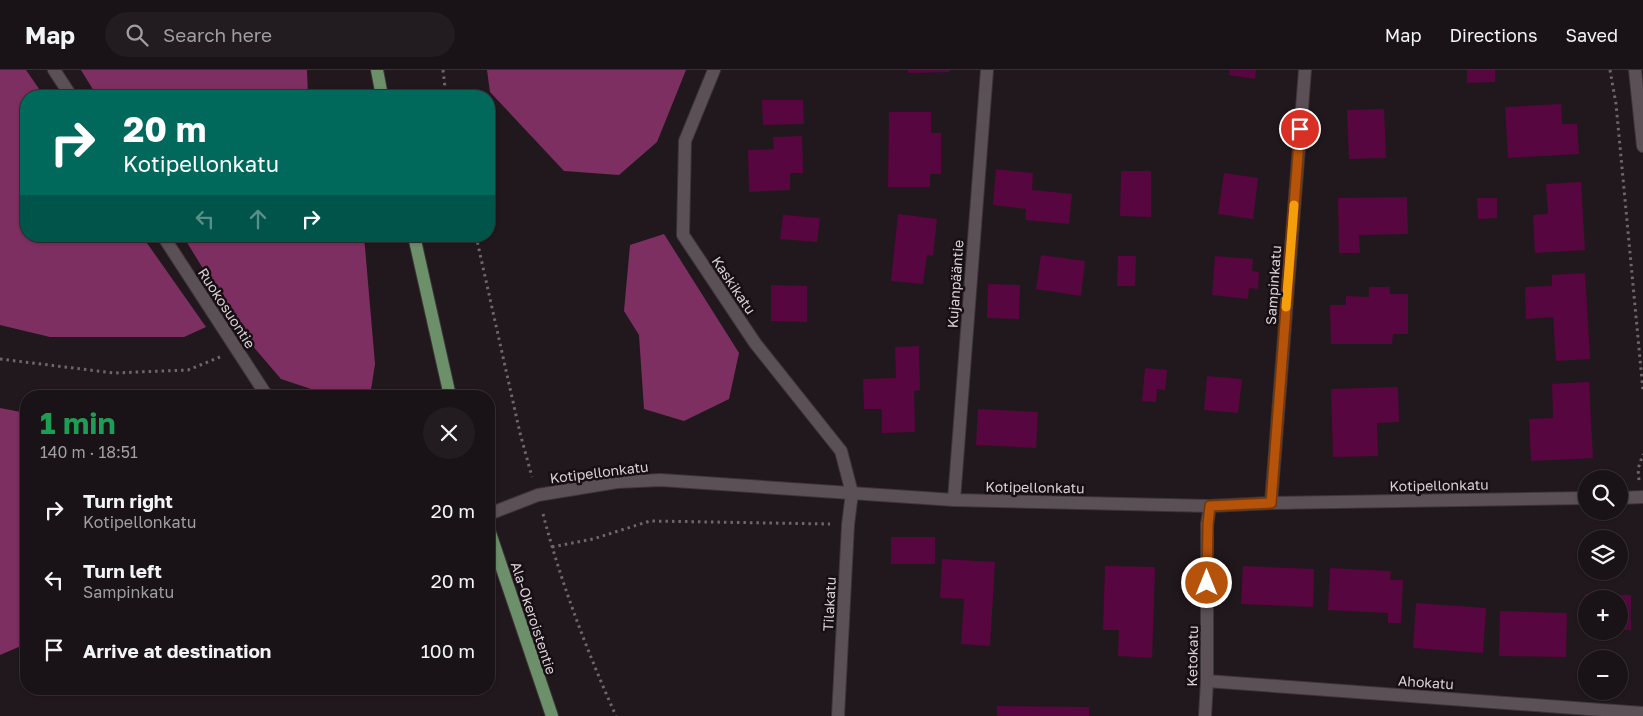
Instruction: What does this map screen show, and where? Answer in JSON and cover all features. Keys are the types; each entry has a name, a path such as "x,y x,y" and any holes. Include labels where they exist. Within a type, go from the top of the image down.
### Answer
{"main road":[{"path":"377,70 381,90"},
{"path":"415,242 449,390"},
{"name":"Ala-Okeroistentie","path":"495,548 552,716"}],"street":[{"path":"54,70 67,90"},
{"name":"Kaskikatu","path":"714,70 685,141 683,235 755,343 841,451 852,493"},
{"name":"Kujanpääntie","path":"954,500 987,70"},
{"name":"Sampinkatu","path":"1271,503 1305,70"},
{"path":"1635,70 1643,146"},
{"name":"Ruokosuontie","path":"167,242 264,390"},
{"name":"Kotipellonkatu","path":"495,512 538,495 617,482 661,480 954,500 1210,506 1271,503 1578,498"},
{"name":"Tilakatu","path":"838,716 848,525 852,493"},
{"path":"1628,498 1643,497"},
{"name":"Ketokatu","path":"1205,716 1208,524 1210,506"},
{"name":"Ahokatu","path":"1207,681 1643,713"}],"path":[{"path":"443,70 445,90"},
{"path":"1610,70 1616,104 1643,391"},
{"path":"477,242 520,433 552,547 596,670 616,716"},
{"path":"0,359 114,374 188,370 237,350"}],"shaded area":[{"path":"0,70 26,70 40,90 20,90 20,242 146,242 206,327 184,337 50,337 0,325"},
{"path":"81,70 307,70 308,90 93,90"},
{"path":"487,70 686,70 657,142 619,175 564,171 495,97 495,90 490,90"},
{"path":"664,234 739,353 729,399 684,421 644,409 639,335 624,311 630,245"},
{"path":"187,242 365,242 375,364 371,390 314,390 281,379 245,337"},
{"path":"0,408 20,412 20,646 0,655"}],"building":[{"path":"908,70 950,70 950,72 908,73"},
{"path":"1230,70 1256,70 1255,79 1229,75"},
{"path":"1467,70 1495,70 1495,82 1467,83"},
{"path":"762,100 803,100 804,124 763,125"},
{"path":"1561,104 1562,124 1577,124 1579,154 1508,158 1505,107"},
{"path":"1384,109 1386,158 1349,159 1347,110"},
{"path":"889,112 931,112 931,133 941,133 941,174 930,174 930,187 888,187"},
{"path":"802,136 803,173 790,173 790,190 749,192 748,150 774,149 773,137"},
{"path":"996,169 1033,173 1032,190 1072,194 1069,224 1025,220 1026,209 993,205"},
{"path":"1121,171 1151,171 1151,217 1120,216"},
{"path":"1224,173 1258,178 1253,219 1218,214"},
{"path":"1581,182 1585,250 1535,253 1533,215 1548,214 1546,184"},
{"path":"1407,197 1408,234 1359,235 1360,253 1339,253 1338,198"},
{"path":"1477,198 1497,198 1497,218 1478,219"},
{"path":"898,214 937,219 933,256 927,255 923,284 891,281"},
{"path":"783,215 820,218 817,242 780,239"},
{"path":"1041,255 1085,261 1081,296 1036,289"},
{"path":"1118,256 1136,256 1135,286 1117,286"},
{"path":"1215,256 1253,259 1252,271 1259,272 1258,289 1249,288 1248,299 1212,295"},
{"path":"1585,273 1590,359 1556,361 1553,317 1526,319 1525,287 1552,286 1552,275"},
{"path":"988,284 1020,285 1019,319 987,318"},
{"path":"771,285 807,286 807,322 771,321"},
{"path":"1369,287 1390,287 1390,294 1408,294 1408,334 1393,334 1392,344 1331,344 1330,305 1346,305 1346,296 1369,297"},
{"path":"919,346 920,390 914,391 915,432 882,433 882,409 864,409 863,379 896,378 895,347"},
{"path":"1145,368 1167,370 1165,390 1157,389 1156,402 1142,401"},
{"path":"1207,376 1242,379 1238,413 1204,410"},
{"path":"1589,382 1593,458 1531,461 1529,419 1553,418 1552,384"},
{"path":"1398,387 1399,422 1377,423 1378,456 1333,457 1331,389"},
{"path":"978,409 1038,412 1036,448 976,445"},
{"path":"891,537 935,537 935,564 891,564"},
{"path":"942,559 995,562 990,646 961,644 964,599 940,598"},
{"path":"1105,566 1155,567 1152,658 1118,656 1119,630 1103,630"},
{"path":"1243,566 1314,569 1313,607 1241,604"},
{"path":"1330,568 1391,571 1390,580 1403,580 1401,623 1388,623 1388,613 1328,610"},
{"path":"1628,595 1631,595 1631,630 1628,630"},
{"path":"1416,603 1486,608 1483,653 1413,648"},
{"path":"1500,611 1567,613 1566,657 1499,656"},
{"path":"997,706 1089,707 1089,716 997,716"}],"slow traffic":[{"path":"1286,307 1294,205"}],"route":[{"path":"1207,583 1210,506 1271,503 1300,129"}]}
